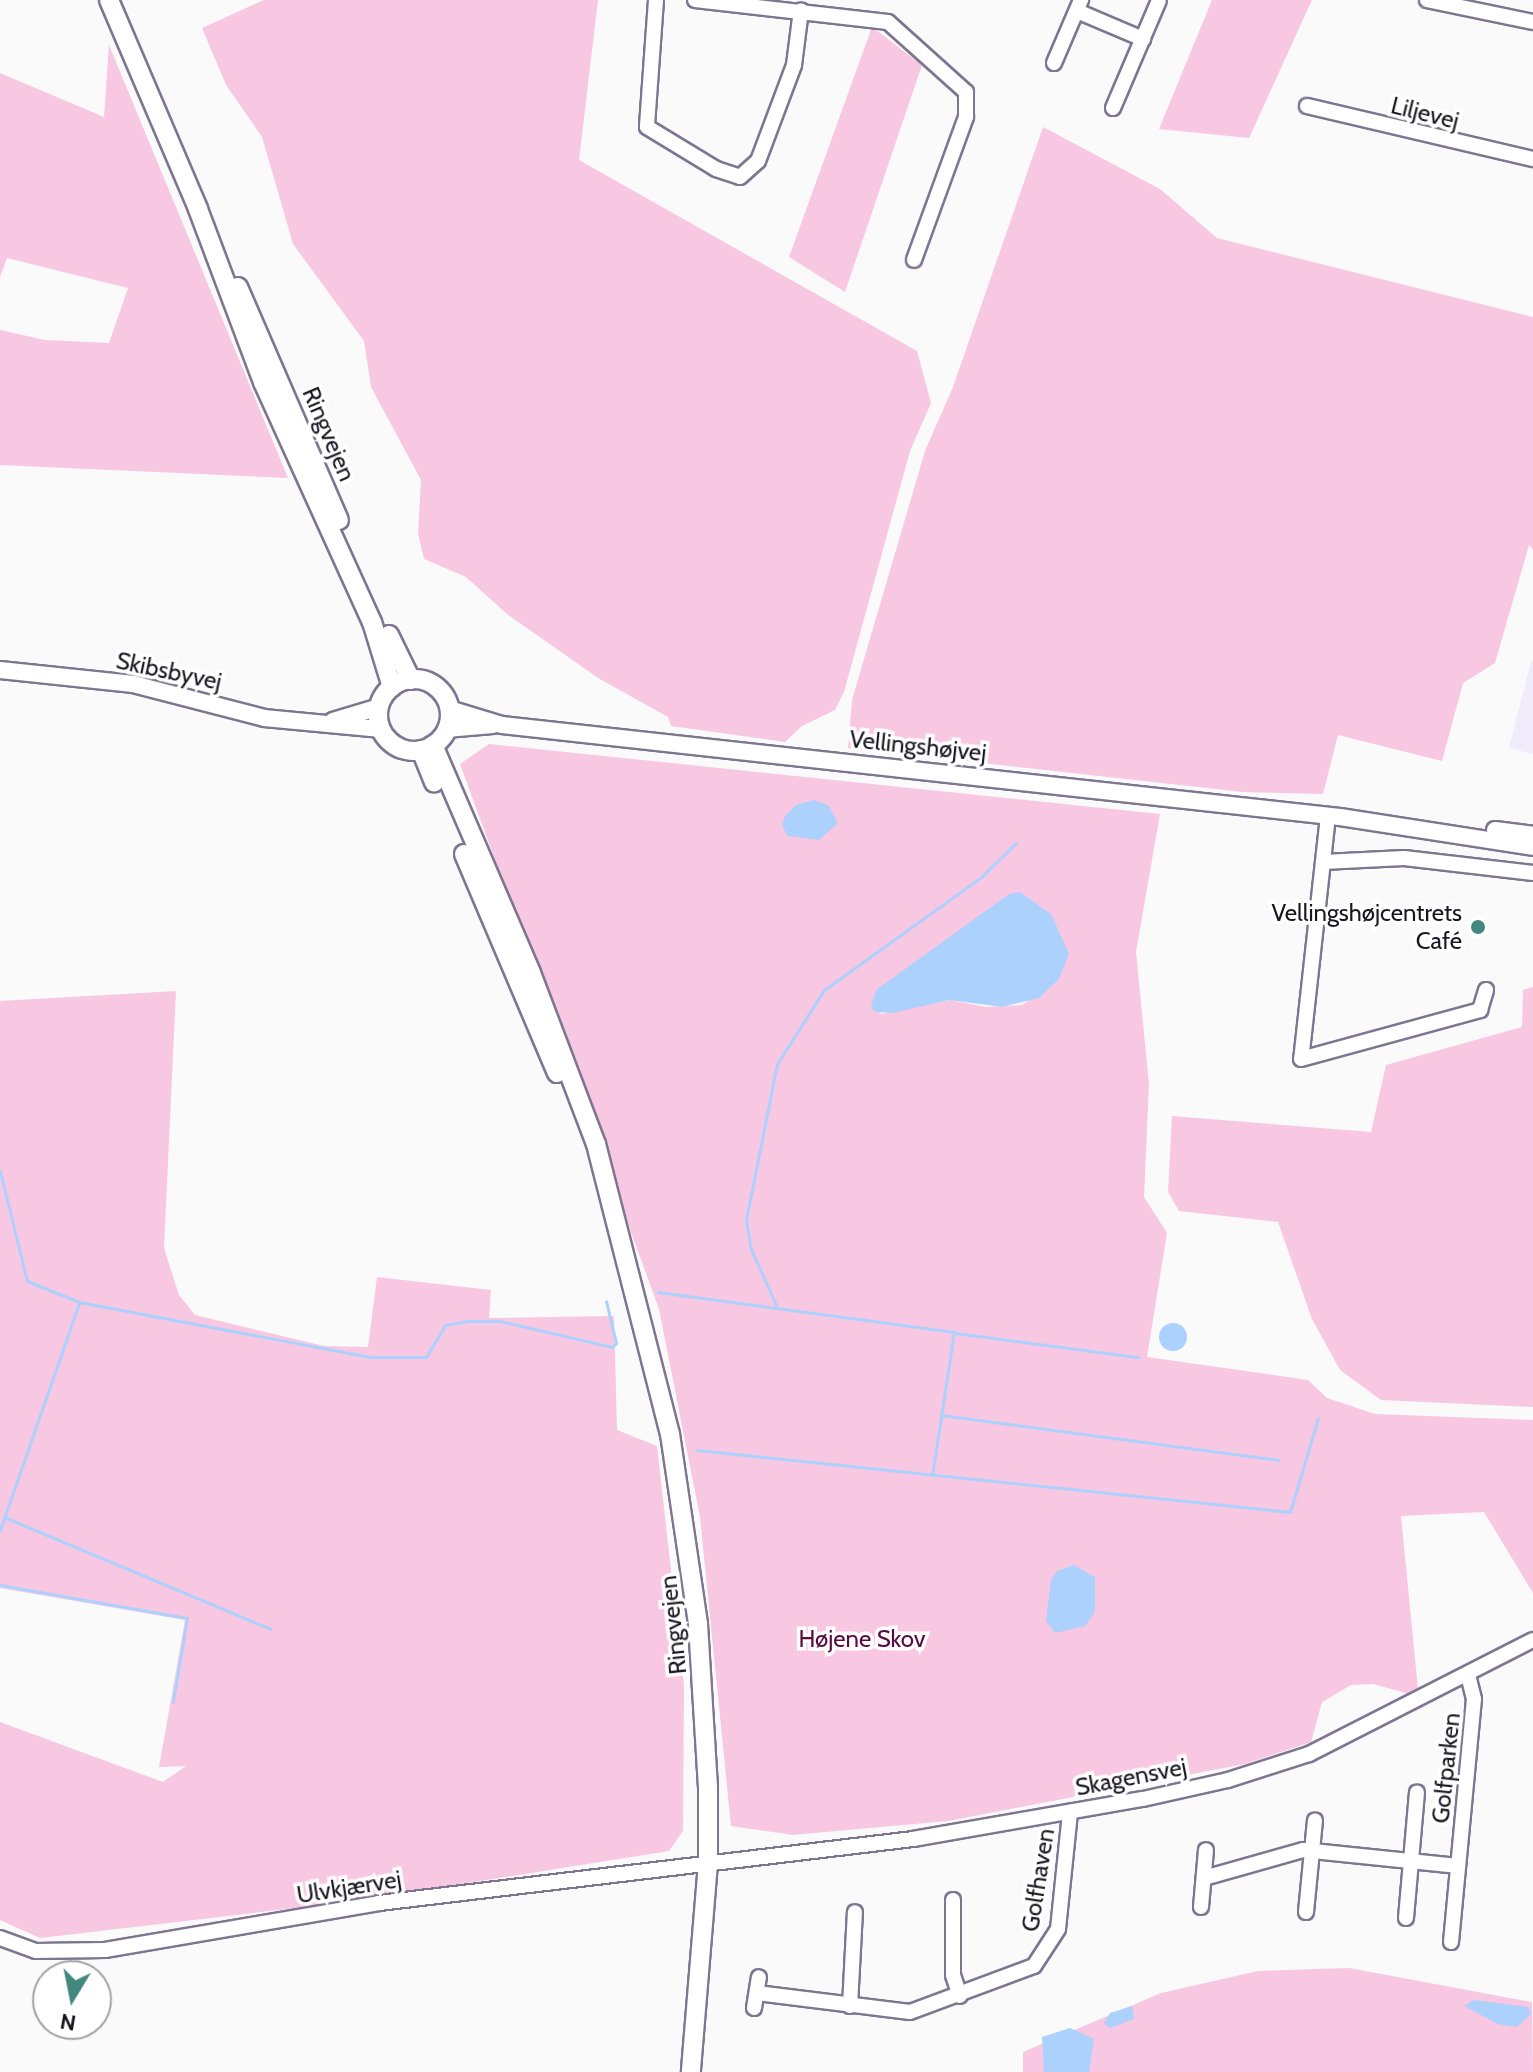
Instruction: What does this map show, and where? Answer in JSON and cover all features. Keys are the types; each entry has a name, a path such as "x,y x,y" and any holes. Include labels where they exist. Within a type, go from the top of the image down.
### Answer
{"main road":[{"name":"Ringvejen","path":"109,0 198,209 263,382 372,622 392,687"},
{"name":"Ringvejen","path":"198,209 280,379 411,680"},
{"path":"411,680 438,690 449,709 446,729 427,748 397,747 381,729 379,707 392,687 411,680"},
{"name":"Ringvejen","path":"427,748 531,973 596,1144 654,1361 690,1557 704,1691 708,1863 691,2072"}],"street":[{"path":"656,0 647,127 716,169 740,177 758,161 794,65 801,10"},
{"path":"695,0 801,10 829,7 888,22 966,92 966,117 914,260"},
{"path":"1113,108 1159,0"},
{"path":"1427,0 1533,22"},
{"path":"1054,63 1079,5 1143,39"},
{"name":"Liljevej","path":"1307,106 1533,159"},
{"name":"Skibsbyvej","path":"0,670 133,684 264,718 381,729"},
{"name":"Skibsbyvej","path":"327,722 379,707"},
{"name":"Vellingshøjvej","path":"449,709 502,725"},
{"name":"Vellingshøjvej","path":"446,729 502,725 1328,816 1533,847"},
{"path":"1328,816 1301,1059 1480,1010 1486,990"},
{"name":"Vellingshøjvej","path":"1375,822 1398,819 1533,835"},
{"path":"1323,862 1404,858 1533,873"},
{"name":"Skagensvej","path":"708,1863 913,1839 1070,1812 1271,1768 1468,1675 1533,1640"},
{"name":"Golfparken","path":"1451,1942 1475,1691 1468,1675"},
{"name":"Golfparken","path":"1406,1918 1417,1792"},
{"name":"Golfhaven","path":"759,1977 756,2001 910,2012 1034,1966 1053,1943 1070,1812"},
{"path":"1306,1912 1315,1820"},
{"path":"1201,1907 1206,1850"},
{"path":"1204,1878 1312,1851 1458,1866"},
{"name":"Ulvkjærvej","path":"0,1938 36,1951 105,1950 379,1903 708,1863"},
{"path":"953,1900 952,1962 960,1996"},
{"path":"850,2006 855,1912"}],"shaded area":[{"path":"1533,662 1533,754 1509,748"}],"green space":[{"path":"264,0 598,0 579,160 917,351 931,403 910,451 844,692 835,710 802,726 785,742 671,726 668,717 598,678 507,614 466,577 424,559 418,533 421,480 371,387 364,341 293,244 262,137 226,85 202,28"},
{"path":"1212,0 1312,0 1249,138 1159,129"},
{"path":"872,27 922,65 845,292 789,257"},
{"path":"109,45 288,478 0,465 0,330 45,340 109,343 128,288 7,258 0,277 0,73 104,117"},
{"path":"1043,127 1160,189 1217,238 1533,317 1533,550 1529,545 1495,663 1463,683 1442,761 1338,735 1323,794 1243,792 848,748 852,700 925,451 953,387"},
{"name":"Højene Skov","path":"489,744 1160,814 1136,952 1149,1084 1144,1197 1167,1233 1147,1357 1308,1380 1327,1398 1375,1414 1533,1420 1533,1593 1484,1512 1401,1516 1418,1689 1413,1695 1373,1684 1351,1685 1322,1702 1311,1742 1245,1764 948,1821 793,1835 731,1826 700,1517 659,1309 460,764","holes":["1059,979 1022,1005 986,1007 950,1000 882,1014 871,1007"]},
{"path":"1533,987 1533,1407 1381,1400 1340,1370 1312,1319 1278,1222 1179,1211 1168,1192 1172,1116 1371,1132 1386,1065 1522,1027 1523,990"},
{"path":"176,991 164,1248 179,1295 195,1315 324,1346 368,1347 377,1277 491,1290 489,1318 614,1316 617,1430 657,1446 684,1685 683,1831 669,1851 355,1901 40,1938 0,1920 0,1722 163,1782 186,1766 159,1767 185,1620 0,1588 0,1001"},
{"path":"1349,1968 1532,2002 1533,2072 1023,2072 1023,2052 1161,1993 1258,1971"}],"water":[{"path":"814,800 828,805 838,823 819,840 788,836 782,826 785,816 796,805"},
{"path":"1020,892 1051,914 1069,954 1059,979 1039,998 1002,1007 949,1000 893,1013 875,1012 871,1007 876,990 1009,894"},
{"path":"1173,1323 1183,1327 1187,1337 1183,1347 1173,1351 1163,1347 1159,1337 1163,1327"},
{"path":"1074,1565 1095,1577 1095,1612 1085,1626 1055,1633 1046,1621 1051,1580 1057,1571"},
{"path":"1474,2000 1528,2007 1531,2014 1517,2027 1498,2024 1464,2006"},
{"path":"1132,2006 1134,2019 1110,2028 1104,2023 1110,2013"},
{"path":"1070,2028 1094,2039 1089,2072 1044,2072 1042,2037"}],"waterway":[{"path":"776,1305 751,1249 746,1220 777,1064 824,990 981,877 1016,843"},
{"path":"0,1171 27,1281 79,1302 369,1357 426,1357 445,1325 468,1321 500,1321 612,1347 616,1343 606,1301"},
{"path":"658,1292 954,1332 932,1475"},
{"path":"0,1530 79,1303"},
{"path":"955,1333 1138,1357"},
{"path":"941,1415 1278,1460"},
{"path":"697,1450 1290,1512 1318,1418"},
{"path":"4,1517 270,1629"},
{"path":"0,1585 187,1618 173,1702"}],"place":[{"name":"Vellingshøjcentrets Café","path":"1478,927"}]}
